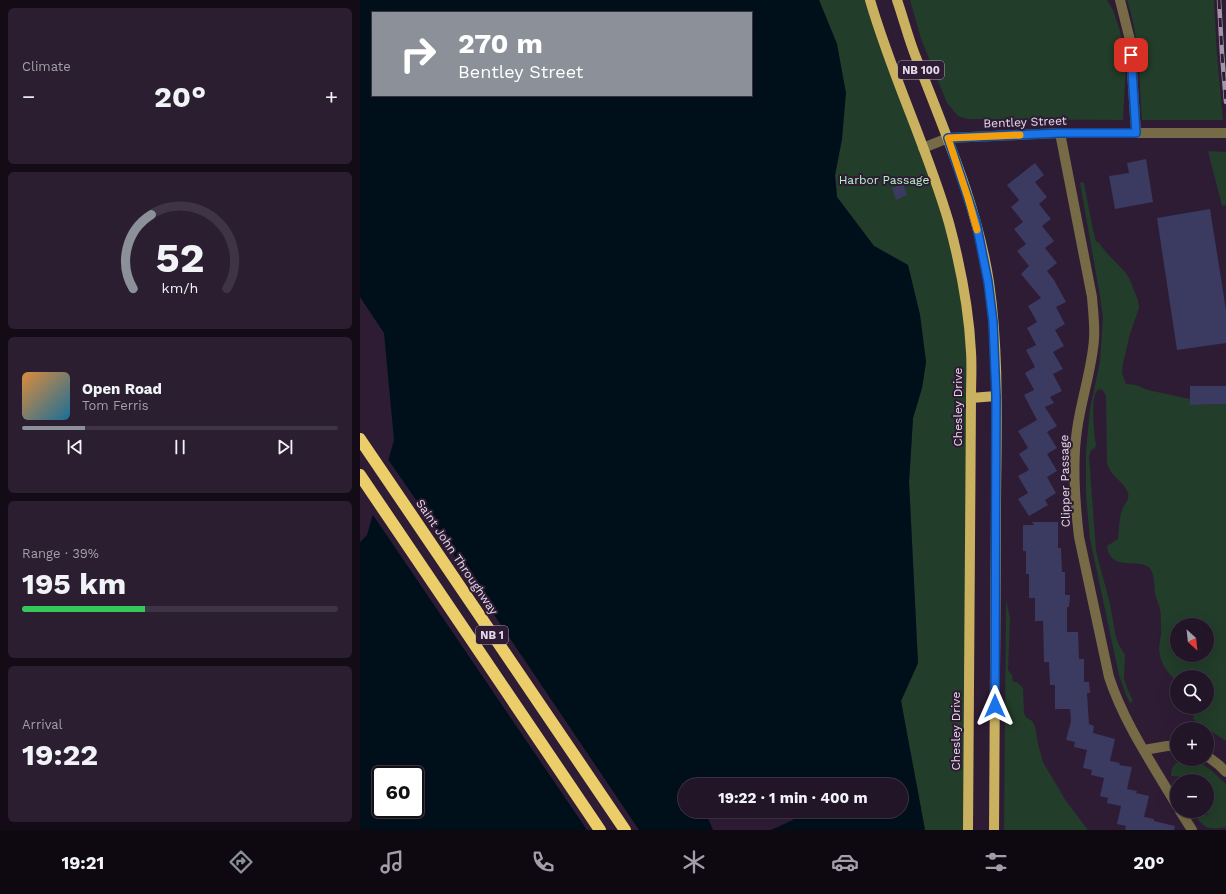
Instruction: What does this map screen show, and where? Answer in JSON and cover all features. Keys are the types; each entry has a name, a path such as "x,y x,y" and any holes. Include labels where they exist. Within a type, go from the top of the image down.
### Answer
{"highway":[{"name":"Saint John Throughway","path":"360,439 625,830"},
{"name":"NB 1","path":"360,476 600,830"}],"main road":[{"name":"Chesley Drive","path":"870,0 892,66 949,223 966,304 971,351 968,830"},
{"name":"NB 100","path":"897,0 916,58 948,138 976,222 988,282 993,322 996,396 994,830"},
{"path":"971,398 996,396"}],"street":[{"path":"1120,0 1130,40 1136,133"},
{"name":"Bentley Street","path":"923,148 948,138 1060,133 1226,133"},
{"name":"Clipper Passage","path":"1060,133 1092,296 1094,317 1093,347 1079,417 1075,450 1076,514 1079,537 1109,678 1120,708 1170,794"},
{"path":"1144,750 1170,746"},
{"path":"1214,761 1226,772"},
{"path":"1184,818 1192,830"}],"green space":[{"name":"Harbor Passage","path":"819,0 870,0 949,223 971,351 968,830 925,830 901,701 918,663 909,482 913,418 922,388 926,362 920,315 908,265 874,246 837,197 835,175 842,139 837,44"},
{"path":"910,0 1107,0 1113,10 1120,31 1126,62 1123,120 968,119 958,116 947,103 921,39"},
{"path":"1127,0 1214,0 1223,120 1142,120 1137,44"},
{"path":"1208,151 1226,152 1226,205 1222,206"},
{"path":"1082,182 1084,183 1096,242 1098,242 1125,272 1138,300 1139,308 1130,334 1123,363 1122,373 1126,384 1136,385 1148,390 1190,399 1190,405 1226,404 1226,741 1214,733 1214,722 1197,722 1194,720 1193,714 1214,714 1214,670 1170,670 1170,675 1162,663 1159,649 1161,633 1160,607 1155,594 1154,579 1151,570 1142,564 1114,560 1109,554 1107,546 1118,539 1121,513 1128,500 1128,493 1111,472 1107,462 1106,396 1102,389 1098,390 1094,396 1093,418 1096,445 1095,448 1091,450 1089,456 1096,551 1110,604 1116,637 1125,655 1124,679 1133,701 1130,703 1119,675 1090,539 1086,496 1086,451 1090,409 1100,361 1103,318 1080,183"},
{"path":"1006,600 1010,618 1008,670 1012,675 1013,682 1017,682 1023,688 1024,713 1035,726 1043,762 1066,801 1088,830 1004,830"},
{"path":"1173,766 1205,766 1214,772 1226,784 1226,827 1208,828 1202,824 1198,818 1214,818 1214,774 1171,774"}],"water":[{"path":"360,0 819,0 837,44 846,93 842,139 835,175 837,197 874,246 908,265 920,315 926,362 922,388 913,418 909,482 918,663 901,701 925,830 360,830 360,542 367,535 394,440 384,333 360,297"}],"pier":[{"path":"387,458 639,830 587,830 371,512"},
{"path":"708,818 792,818 793,820 771,830 713,830"}],"building":[{"path":"1146,159 1153,202 1115,209 1109,176 1129,173 1127,163"},
{"path":"1035,163 1044,175 1035,182 1047,197 1039,204 1051,219 1042,226 1054,241 1045,248 1057,263 1047,271 1054,280 1066,302 1056,307 1065,324 1055,330 1064,346 1053,352 1063,369 1053,374 1062,391 1050,397 1054,403 1045,407 1057,426 1047,432 1057,448 1047,454 1057,471 1047,477 1056,493 1045,500 1048,505 1029,516 1018,499 1028,493 1018,476 1029,470 1019,454 1028,448 1018,431 1037,420 1024,395 1034,390 1025,373 1035,367 1026,350 1036,345 1027,328 1037,322 1028,306 1041,298 1021,274 1029,266 1017,251 1026,244 1014,229 1023,222 1011,207 1019,200 1007,185"},
{"path":"903,184 907,195 896,200 892,188"},
{"path":"1210,209 1226,310 1226,343 1177,350 1157,218"},
{"path":"1190,386 1226,386 1226,404 1190,405"},
{"path":"1032,522 1058,522 1058,548 1061,548 1062,572 1065,572 1065,595 1070,595 1069,607 1067,607 1067,632 1078,632 1079,659 1084,659 1084,682 1089,682 1090,693 1087,693 1089,724 1094,726 1093,733 1115,739 1110,761 1120,763 1119,765 1132,767 1127,789 1149,796 1144,817 1175,826 1174,830 1125,830 1126,826 1117,824 1121,806 1107,803 1108,798 1100,796 1104,778 1091,775 1092,770 1083,768 1087,750 1074,747 1075,742 1066,740 1071,721 1070,709 1055,709 1055,685 1050,685 1049,662 1044,662 1043,621 1035,621 1035,598 1029,598 1029,574 1026,574 1026,551 1023,551 1023,525 1034,525"}],"railway":[{"path":"1219,0 1226,102"}],"slow traffic":[{"path":"977,230 976,222 948,138 1020,135"}],"route":[{"path":"995,706 996,360 993,322 988,282 976,222 948,138 1060,133 1136,133 1131,55"}]}
